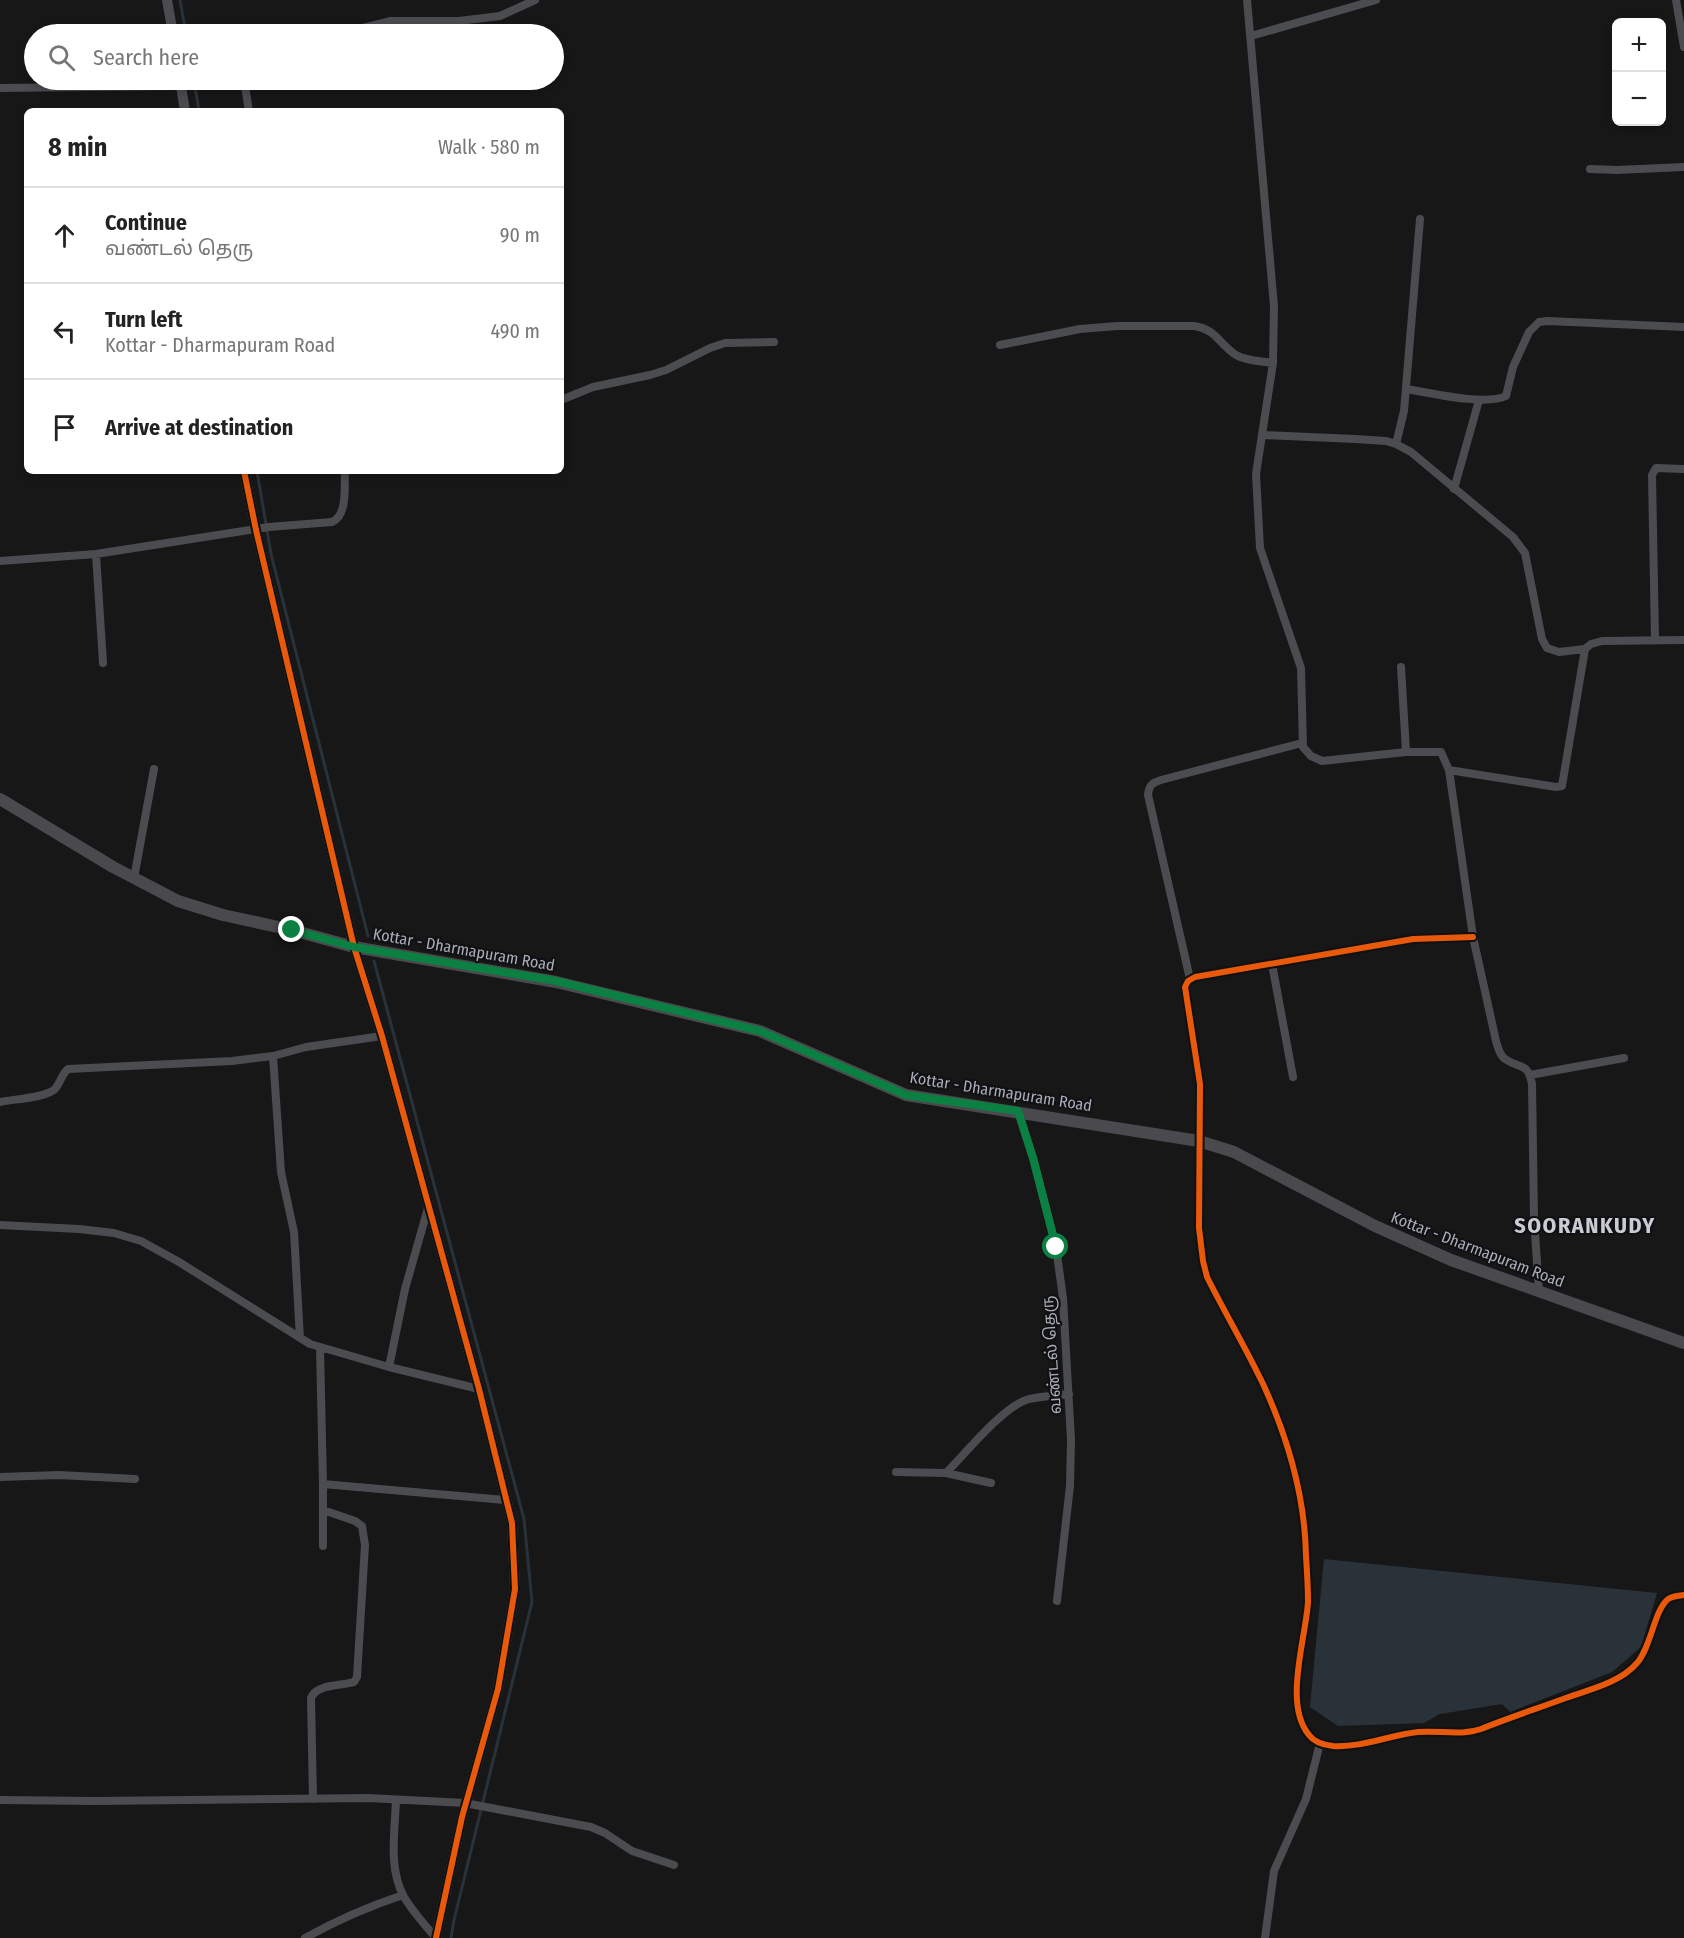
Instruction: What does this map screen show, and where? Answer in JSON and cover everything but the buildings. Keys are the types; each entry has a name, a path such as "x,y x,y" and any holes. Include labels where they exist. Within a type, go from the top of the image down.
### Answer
{"main road":[{"name":"Kottar - Dharmapuram Road","path":"0,799 134,878 178,901 212,912 354,947 556,981 760,1031 906,1095 1199,1141 1234,1152 1375,1226 1451,1260 1684,1343"}],"street":[{"path":"167,0 171,24"},
{"path":"379,24 391,21 459,21 500,16 535,0"},
{"path":"1247,0 1274,306 1273,363 1256,474 1260,548 1301,668 1302,743 1311,756 1322,760 1406,752 1441,752 1449,770 1473,937 1496,1041 1505,1059 1525,1067 1532,1084 1534,1219 1539,1291"},
{"path":"1251,36 1376,0"},
{"path":"1676,0 1684,47"},
{"path":"0,88 24,87"},
{"path":"182,90 185,108"},
{"path":"245,90 248,108"},
{"path":"1590,169 1684,167"},
{"path":"1396,444 1404,411 1420,219"},
{"path":"1406,389 1479,400 1500,399 1506,396 1513,368 1529,332 1539,322 1684,327"},
{"path":"1000,345 1080,329 1117,326 1194,326 1203,327 1212,332 1235,355 1273,363"},
{"path":"564,399 593,387 666,370 725,343 774,342"},
{"path":"1454,489 1479,400"},
{"path":"1262,435 1386,441 1411,452 1513,537 1525,553 1542,639 1547,648 1559,652 1585,649 1591,644 1602,641 1684,640"},
{"path":"1655,640 1652,475 1656,468 1684,469"},
{"path":"245,474 262,528 354,947 382,1036 479,1389 512,1523 515,1589 498,1689 436,1938"},
{"path":"0,561 96,554 262,528 335,521 342,513 345,474"},
{"path":"96,554 103,663"},
{"path":"1449,770 1556,787 1562,786 1585,649"},
{"path":"1401,667 1406,752"},
{"path":"1190,979 1148,795 1149,787 1161,780 1302,743"},
{"path":"134,878 154,769"},
{"path":"1473,937 1413,939 1190,979 1186,984 1200,1084 1199,1228 1203,1261 1216,1293 1264,1386 1293,1462 1306,1548 1308,1602 1297,1691 1302,1725 1310,1737 1320,1743 1342,1746 1420,1732 1475,1731 1614,1680 1638,1662 1646,1650 1662,1607 1667,1600 1674,1596 1684,1595"},
{"path":"1272,964 1293,1077"},
{"path":"0,1102 48,1094 58,1086 62,1074 68,1069 232,1061 273,1056 306,1047 382,1036"},
{"path":"273,1056 281,1172 294,1232 300,1338"},
{"path":"1530,1075 1624,1058"},
{"name":"வண்டல் தெரு","path":"1018,1111 1056,1247 1063,1298 1071,1440 1070,1486 1057,1601"},
{"path":"388,1367 405,1290 428,1208"},
{"path":"0,1225 79,1229 114,1233 141,1241 179,1262 300,1338 321,1348 479,1389"},
{"path":"321,1348 323,1546"},
{"path":"946,1473 1017,1404 1032,1398 1069,1395"},
{"path":"896,1472 946,1473 991,1483"},
{"path":"0,1477 60,1475 135,1479"},
{"path":"323,1484 505,1500"},
{"path":"313,1799 312,1693 316,1690 354,1682 357,1677 365,1545 362,1526 355,1521 323,1510"},
{"path":"1265,1938 1274,1871 1306,1799 1320,1743"},
{"path":"0,1800 313,1799 469,1804 591,1827 605,1833 632,1851 674,1865"},
{"path":"396,1800 394,1851 398,1880 403,1895 436,1938"},
{"path":"305,1938 340,1918 403,1895"}],"shaded area":[{"path":"1324,1559 1657,1593 1641,1647 1612,1672 1510,1712 1502,1704 1440,1714 1424,1723 1338,1726 1310,1707"}],"waterway":[{"path":"180,0 184,24"},
{"path":"196,90 199,108"},
{"path":"258,474 271,554 368,936"},
{"path":"374,961 524,1519 532,1602 451,1938"}],"cycle path":[{"path":"245,474 354,947 382,1036 479,1389 512,1523 515,1589 498,1689 462,1817 436,1938"},
{"path":"1473,937 1413,939 1195,977 1188,981 1185,987 1200,1084 1199,1228 1203,1261 1207,1277 1273,1406 1288,1448 1299,1490 1305,1534 1308,1602 1298,1670 1297,1689 1301,1722 1314,1740 1333,1746 1354,1745 1418,1732 1466,1732 1481,1729 1622,1676 1642,1656 1663,1605 1670,1598 1684,1595"}],"district":[{"name":"SOORANKUDY","path":"1585,1225"}],"route":[{"path":"292,930 354,947 556,981 760,1031 906,1095 1018,1111 1044,1197 1056,1247"}]}
